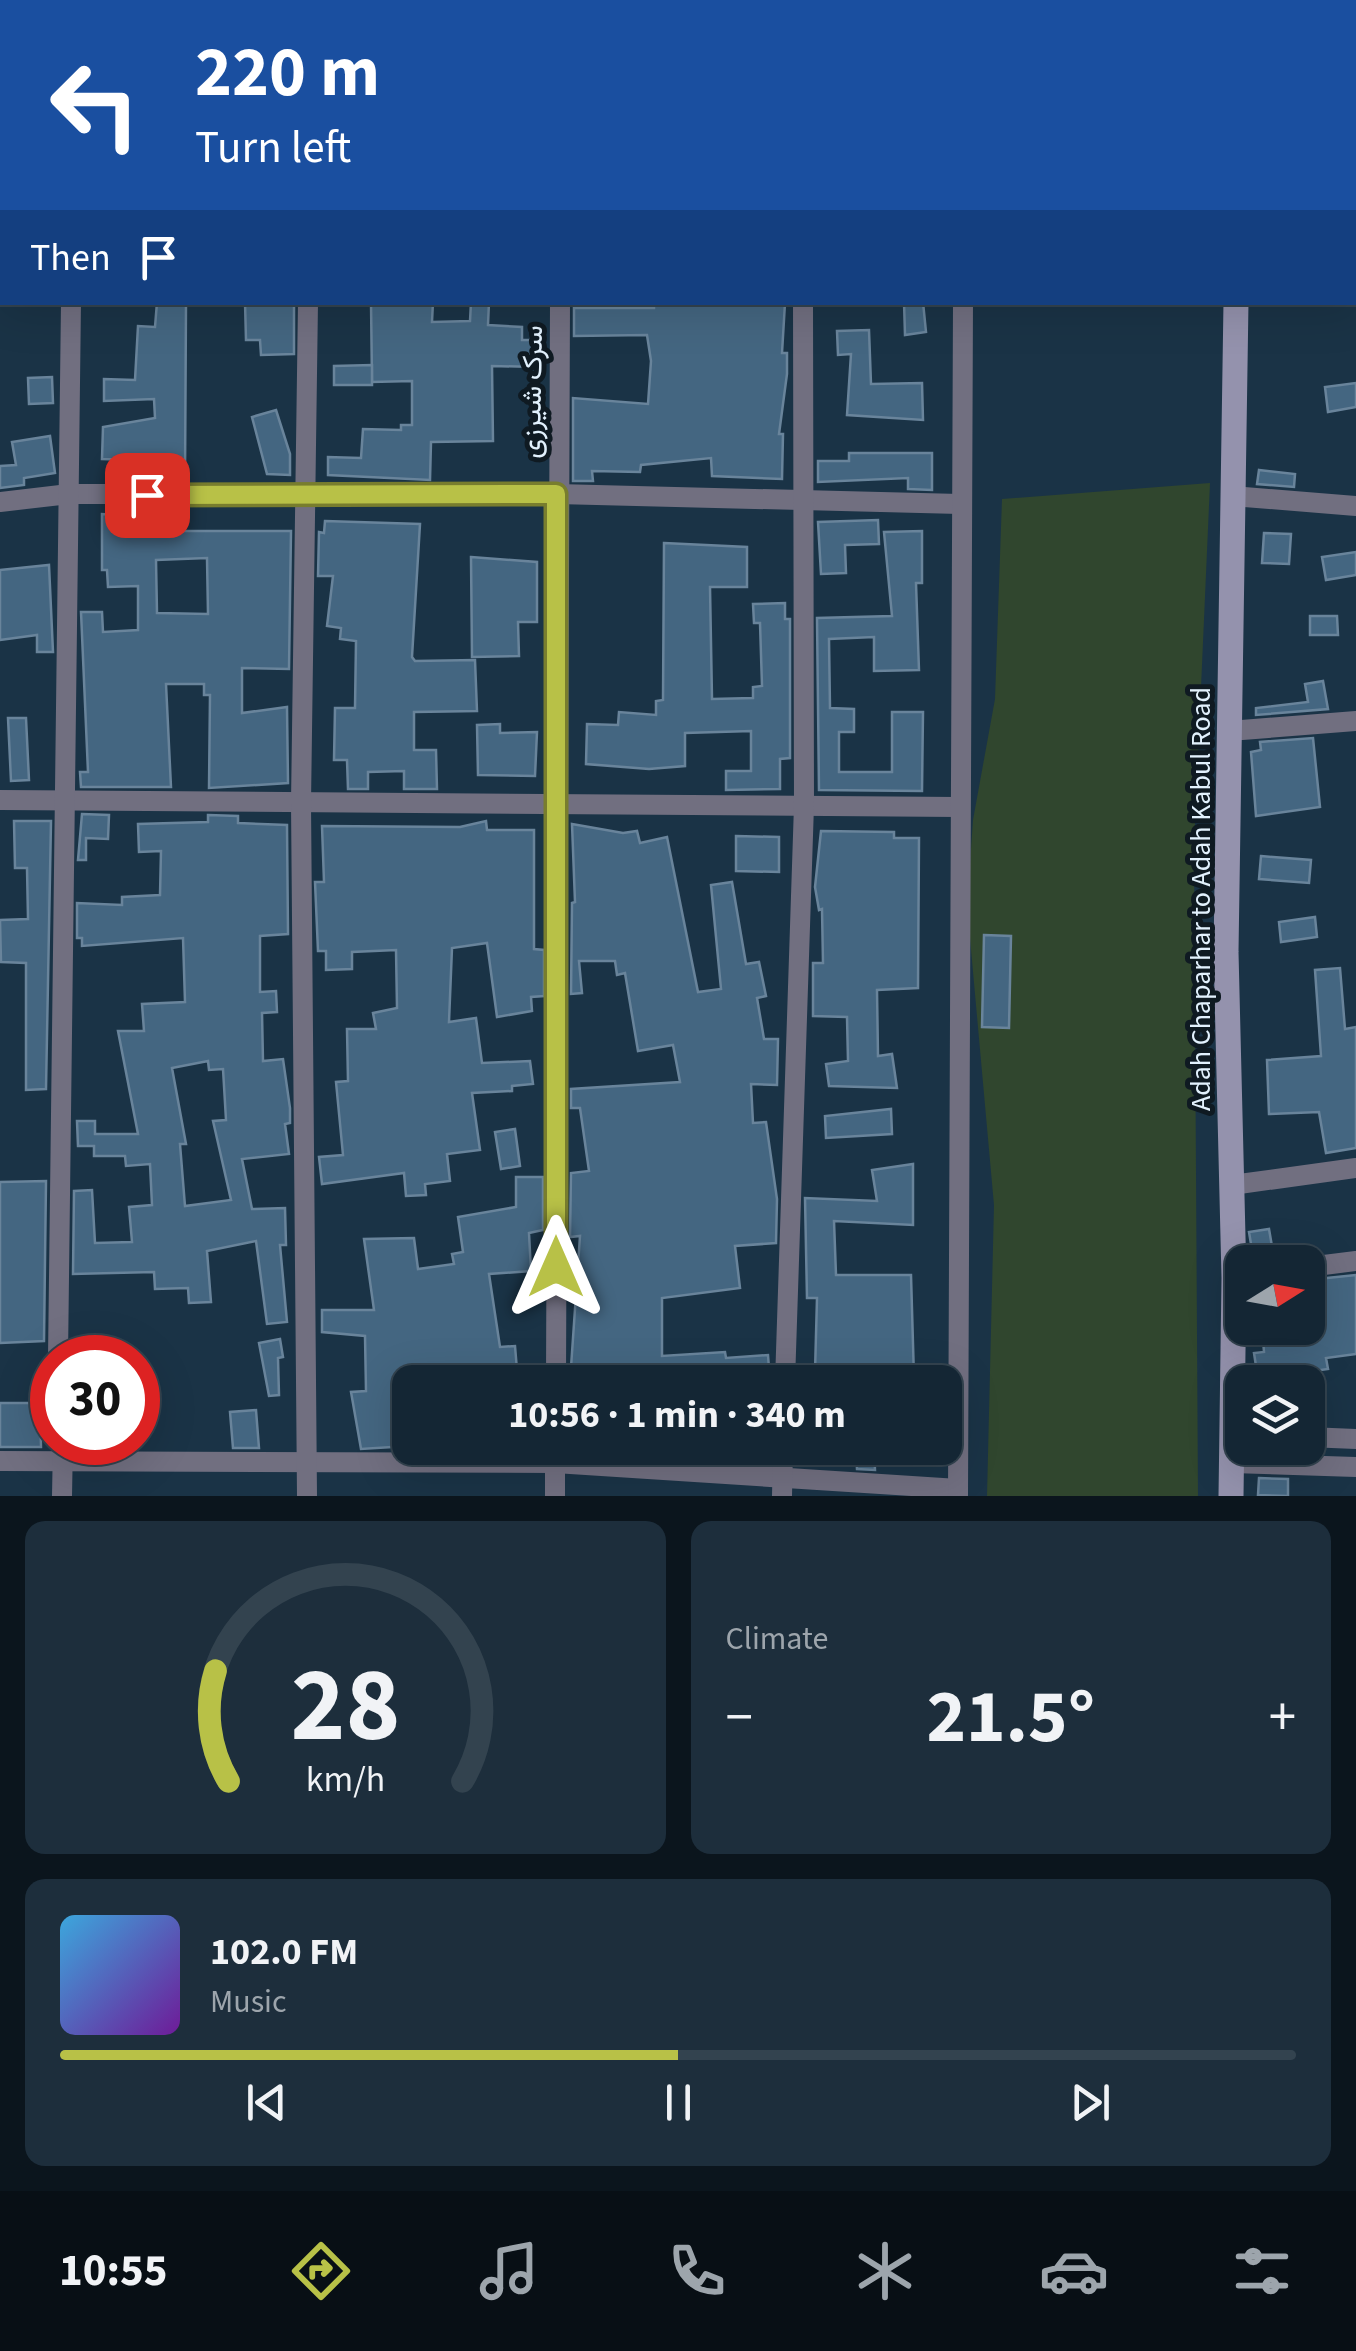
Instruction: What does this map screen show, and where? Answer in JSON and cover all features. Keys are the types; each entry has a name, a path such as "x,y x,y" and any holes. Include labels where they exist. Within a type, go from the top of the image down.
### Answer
{"main road":[{"name":"Adah Chaparhar to Adah Kabul Road","path":"1236,305 1226,952 1236,1245"},
{"name":"Adah Chaparhar to Adah Kabul Road","path":"1231,1496 1232,1465"}],"street":[{"path":"58,1335 71,305"},
{"path":"307,1496 301,803 308,305"},
{"name":"سرک شیرزی","path":"556,1365 556,494 560,305"},
{"path":"786,1365 804,806 800,500 803,305"},
{"path":"627,1465 782,1487 958,1492 963,305"},
{"path":"0,502 69,494 556,494 960,504"},
{"path":"1232,496 1356,506"},
{"path":"1229,730 1356,722"},
{"path":"0,800 958,807"},
{"path":"1232,1185 1356,1168"},
{"path":"1325,1265 1356,1262"},
{"path":"1325,1438 1356,1439"},
{"path":"0,1461 30,1456"},
{"path":"160,1456 308,1466 392,1462"},
{"path":"62,1496 63,1465"},
{"path":"554,1496 556,1465"},
{"path":"1273,1465 1356,1467"}],"green space":[{"path":"1210,483 1194,847 1198,1496 987,1496 994,1205 967,905 973,820 995,699 1002,499"}],"building":[{"path":"157,305 186,305 185,480 136,480 135,460 102,459 103,427 155,418 154,399 104,401 104,379 135,380 138,326 155,327"},
{"path":"245,305 294,305 294,354 261,355 260,340 246,340"},
{"path":"371,305 433,305 432,322 470,321 471,305 489,305 488,325 522,327 522,340 535,340 535,367 492,366 493,441 431,442 430,480 328,475 328,457 361,458 363,429 401,430 401,425 412,425 412,381 372,382"},
{"path":"785,305 782,353 787,353 787,374 779,434 783,434 782,479 712,476 711,458 641,465 640,472 592,471 593,481 573,481 573,398 648,404 651,361 647,335 574,336 574,308"},
{"path":"904,305 923,305 926,332 905,335"},
{"path":"869,330 871,384 922,383 923,420 847,415 851,354 838,355 837,331"},
{"path":"372,365 372,385 334,385 334,366"},
{"path":"52,377 53,403 29,404 28,378"},
{"path":"1356,383 1356,407 1328,412 1325,387"},
{"path":"276,410 290,454 290,475 267,474 252,417"},
{"path":"50,436 55,473 24,478 24,485 0,488 0,466 16,465 12,442"},
{"path":"849,453 932,453 932,490 908,489 908,478 818,482 818,461 849,461"},
{"path":"1259,470 1295,474 1294,487 1257,484"},
{"path":"137,508 155,508 156,531 291,531 289,669 242,668 242,713 287,707 288,783 209,788 210,695 204,695 204,684 166,684 171,787 81,787 80,772 88,772 81,612 102,612 103,632 138,630 138,586 108,587 107,570 102,570 102,514 137,516","holes":["207,558 208,614 157,613 156,560"]},
{"path":"878,520 879,544 845,545 846,573 821,574 818,522"},
{"path":"325,521 420,524 412,657 415,661 475,660 477,711 414,712 414,750 436,750 437,789 404,789 404,771 368,772 368,789 348,789 347,760 334,760 335,708 355,708 356,641 340,639 341,628 327,626 333,576 318,576 319,532 324,533"},
{"path":"922,531 922,583 916,583 919,670 874,671 874,637 829,639 830,708 854,709 854,732 839,732 839,772 892,772 892,712 923,712 922,791 819,790 817,618 892,616 884,532"},
{"path":"1264,533 1291,534 1289,564 1262,563"},
{"path":"664,543 747,547 747,587 710,587 712,699 753,698 753,687 762,686 760,623 754,623 753,604 785,603 785,619 790,619 790,758 780,759 780,789 726,790 726,771 751,771 751,731 685,733 685,766 649,769 586,764 587,724 618,725 619,712 656,715 656,701 663,700"},
{"path":"1356,552 1356,575 1326,580 1322,557"},
{"path":"471,557 537,562 537,622 518,622 519,656 472,657"},
{"path":"49,565 53,652 37,652 37,635 0,640 0,570"},
{"path":"1310,616 1337,616 1338,635 1310,635"},
{"path":"1323,681 1328,709 1256,715 1256,708 1308,702 1305,684"},
{"path":"8,718 26,718 29,780 11,781"},
{"path":"500,724 500,733 537,732 535,776 478,775 477,725"},
{"path":"1313,738 1320,807 1256,816 1251,752 1261,750 1260,742"},
{"path":"82,814 109,815 108,839 86,838 86,860 78,860"},
{"path":"208,815 238,816 238,823 287,825 288,934 260,936 260,992 276,991 277,1012 262,1013 263,1061 283,1059 290,1108 290,1123 285,1124 289,1154 242,1159 252,1209 285,1208 286,1245 280,1245 287,1322 267,1324 256,1241 207,1251 211,1302 189,1303 188,1288 155,1289 154,1272 73,1274 74,1191 92,1190 95,1243 132,1242 129,1207 152,1205 150,1164 126,1166 125,1156 94,1156 94,1146 78,1146 77,1121 95,1121 95,1134 138,1134 118,1031 144,1031 142,1004 185,1002 183,938 82,946 82,938 77,938 77,903 122,905 122,897 160,895 161,851 139,852 138,824 208,822","holes":["208,1061 209,1070 223,1069 226,1120 213,1121 231,1200 185,1206 180,1144 186,1144 172,1068"]},
{"path":"14,821 51,821 46,1089 26,1090 26,963 1,962 0,920 28,919 27,868 15,868"},
{"path":"486,821 487,830 534,830 534,949 544,950 544,996 531,997 532,1011 497,1017 487,943 452,948 449,1022 476,1018 482,1063 530,1061 533,1084 512,1086 512,1091 472,1093 480,1150 447,1154 450,1181 425,1184 426,1195 406,1196 404,1173 322,1184 319,1157 343,1155 336,1082 348,1081 347,1029 376,1029 373,1013 397,1008 396,950 352,952 352,969 326,970 326,951 318,951 315,882 324,882 322,826 460,827"},
{"path":"572,824 623,833 637,831 640,843 667,837 698,992 721,989 711,885 732,882 746,964 759,962 766,996 757,998 764,1039 778,1039 777,1085 751,1084 753,1123 766,1122 777,1199 776,1243 735,1246 740,1288 662,1298 662,1356 725,1352 726,1358 768,1355 769,1365 571,1365 580,1236 570,1237 571,1173 589,1171 580,1108 571,1108 571,1089 680,1082 673,1045 638,1051 625,973 617,975 615,961 579,961 582,993 571,994 575,902"},
{"path":"821,831 894,832 894,838 919,838 918,988 877,990 878,1056 892,1054 897,1088 829,1086 826,1064 848,1061 847,1017 813,1016 813,963 823,963 822,909 819,910 815,887"},
{"path":"736,836 779,837 779,872 736,871"},
{"path":"1261,856 1311,860 1309,883 1259,879"},
{"path":"1315,917 1317,937 1281,942 1279,922"},
{"path":"984,935 1011,936 1009,1028 982,1027"},
{"path":"1340,968 1345,1029 1356,1027 1356,1148 1326,1153 1319,1112 1269,1114 1267,1060 1321,1056 1315,970"},
{"path":"891,1109 892,1134 826,1138 825,1116"},
{"path":"515,1129 520,1166 501,1169 495,1132"},
{"path":"913,1164 913,1225 834,1221 836,1275 911,1275 914,1365 815,1365 817,1298 807,1298 805,1198 877,1201 872,1170"},
{"path":"516,1177 543,1177 543,1230 529,1233 531,1271 489,1274 500,1347 515,1346 517,1365 392,1365 392,1447 361,1449 351,1392 366,1391 365,1336 322,1332 322,1310 374,1310 364,1239 414,1238 418,1269 454,1264 452,1254 463,1252 458,1217 516,1207"},
{"path":"46,1181 44,1335 30,1335 30,1342 0,1343 0,1182"},
{"path":"1269,1229 1272,1245 1251,1245 1249,1232"},
{"path":"1356,1275 1356,1354 1326,1358 1325,1369 1325,1365 1256,1365 1254,1353 1264,1352 1263,1345 1325,1345 1325,1278"},
{"path":"280,1339 283,1357 278,1358 279,1395 269,1396 259,1343"},
{"path":"0,1403 30,1403 30,1447 0,1447"},
{"path":"256,1410 259,1448 233,1448 230,1412"},
{"path":"857,1465 875,1465 875,1470 857,1469"},
{"path":"1259,1478 1288,1479 1288,1496 1258,1495"}],"route":[{"path":"147,495 556,494 556,1267"}]}
